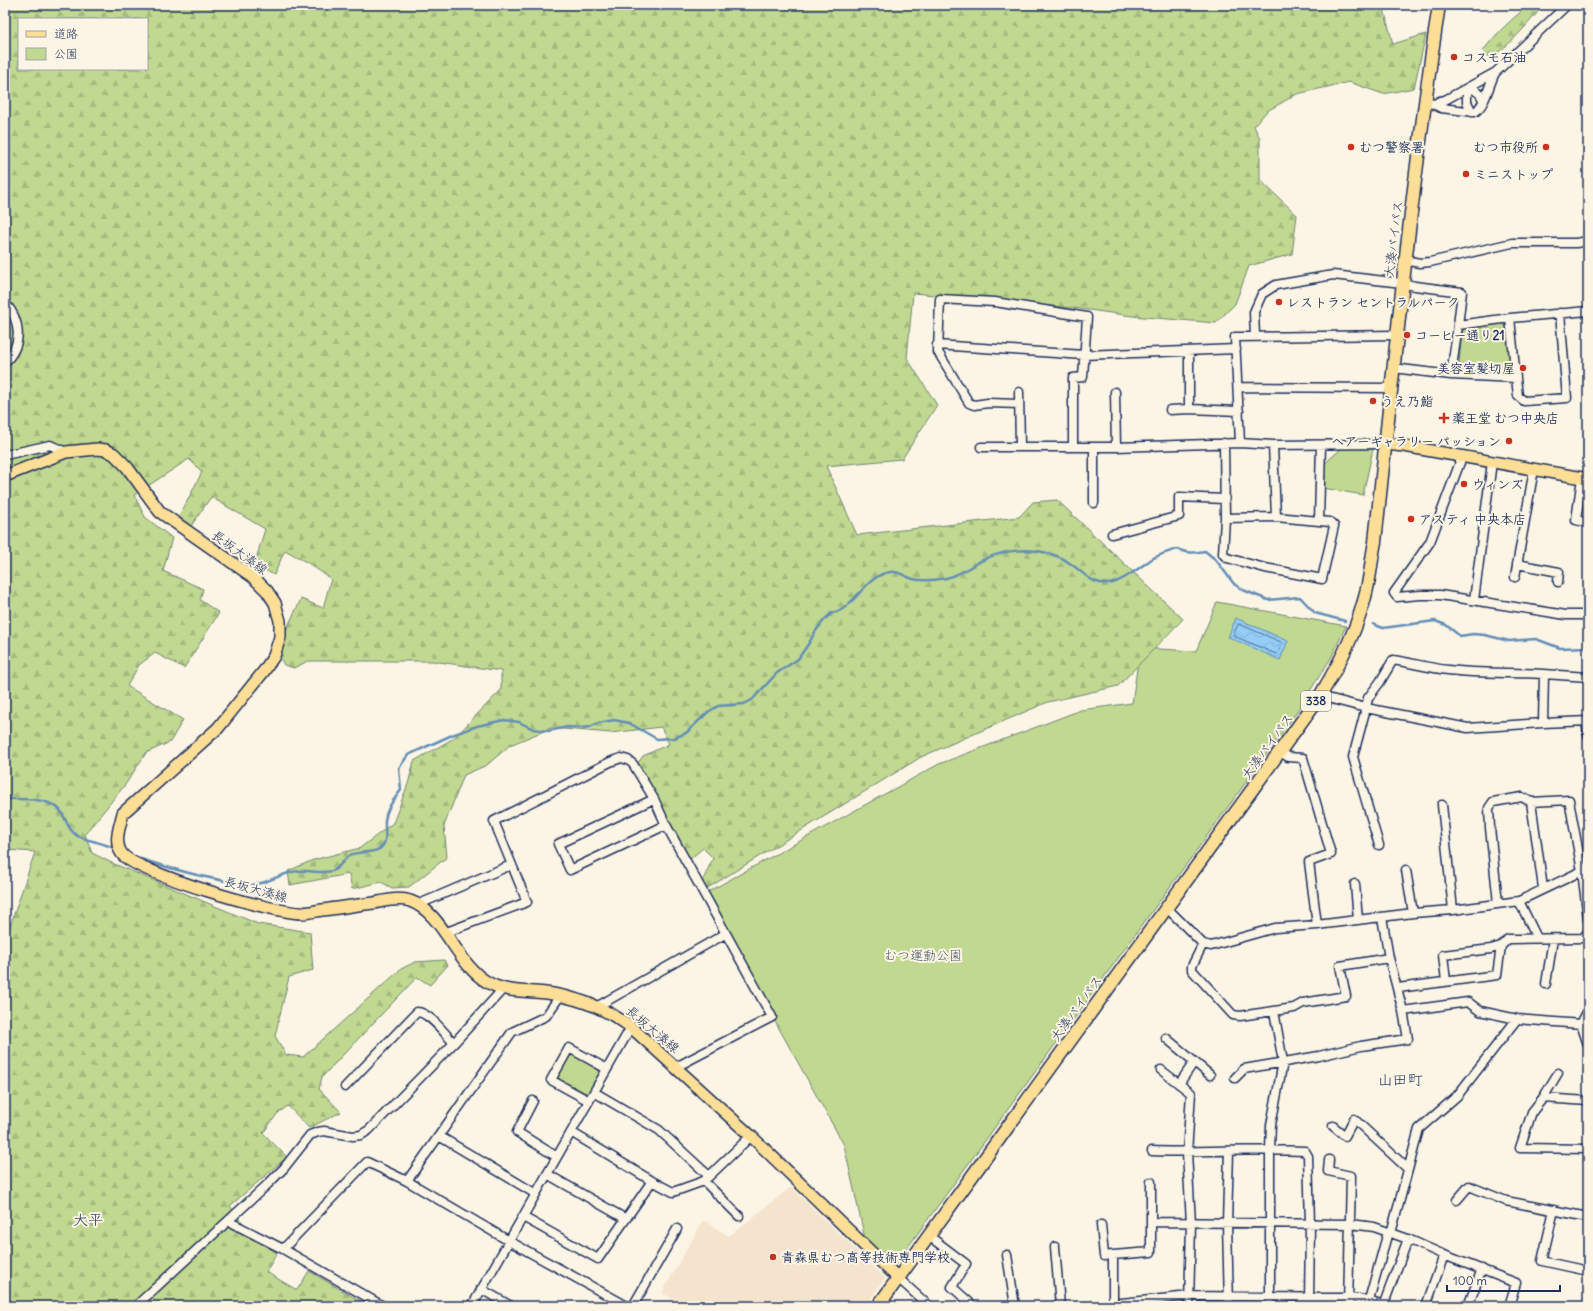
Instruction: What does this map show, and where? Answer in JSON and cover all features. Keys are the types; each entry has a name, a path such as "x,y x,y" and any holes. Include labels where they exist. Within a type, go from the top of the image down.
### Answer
{"highway":[{"name":"大湊バイパス","path":"878,1306 1320,696 1348,645 1359,616 1368,585 1385,444 1404,260 1430,102 1439,5"}],"main road":[{"path":"1385,444 1404,446 1585,478"},
{"name":"長坂大湊線","path":"5,476 66,452 97,449 106,450 114,454 127,466 160,512 253,577 267,591 275,603 280,621 280,637 274,656 260,677 218,728 123,813 117,844 122,854 136,864 158,875 285,912 302,913 392,900 410,901 427,912 474,973 488,982 503,989 553,994 598,1006 616,1016 631,1027 751,1136 898,1278"}],"street":[{"path":"1430,102 1445,100 1496,72 1567,5"},
{"path":"1430,102 1441,108 1472,112 1479,109 1496,72"},
{"path":"1468,87 1477,91 1483,101"},
{"path":"1468,87 1467,102 1472,112"},
{"path":"1404,260 1430,262 1512,243 1576,243 1588,241"},
{"path":"1255,336 1254,312 1262,294 1276,285 1333,275 1462,292 1451,376"},
{"path":"1019,404 969,403 938,352 937,345 940,299 995,302 1087,317 1084,377 1072,378 1073,447"},
{"path":"5,303 16,319 19,332 17,342 9,358 5,362"},
{"path":"1458,325 1510,318 1588,311"},
{"path":"1510,318 1518,396 1524,401 1567,398 1560,314"},
{"path":"1240,443 1235,337 1396,335"},
{"path":"937,345 1084,355 1236,349"},
{"path":"1189,352 1189,409"},
{"path":"1393,368 1451,376 1516,378"},
{"path":"1238,387 1391,388"},
{"path":"1019,392 1020,446"},
{"path":"1116,392 1116,447"},
{"path":"1170,410 1239,410"},
{"path":"981,447 1116,447 1224,443 1273,445 1385,444"},
{"path":"1224,443 1225,518 1223,554 1227,558 1266,568 1322,579 1334,526 1330,522 1276,517 1225,518"},
{"path":"5,455 50,445 66,452"},
{"path":"1273,445 1276,517"},
{"path":"1319,521 1320,445"},
{"path":"1094,447 1094,503"},
{"path":"1462,457 1430,542 1394,593 1397,597 1420,594 1440,595 1566,614 1588,615"},
{"path":"1474,600 1492,462"},
{"path":"1515,577 1534,469"},
{"path":"1585,478 1576,520 1588,522"},
{"path":"1112,534 1179,516 1179,497 1224,499"},
{"path":"1518,564 1559,572 1558,582"},
{"path":"1379,845 1353,757 1368,698 1380,682 1393,660 1448,670 1500,674 1520,672 1588,677"},
{"path":"1543,724 1544,674"},
{"path":"1320,696 1366,708 1468,728 1587,721 1588,735"},
{"path":"1280,751 1288,757 1303,758 1331,854 1309,862 1317,925"},
{"path":"444,933 527,902 494,821 610,762 621,758 628,760 633,764 654,799 666,825 772,1017 676,1067"},
{"path":"1498,903 1489,808 1493,802 1522,797 1531,802 1569,800 1585,870 1588,919"},
{"path":"654,799 558,844 570,870 666,825"},
{"path":"1531,802 1543,888"},
{"path":"1442,805 1453,910"},
{"path":"417,905 511,865"},
{"path":"1406,870 1413,913"},
{"path":"1167,908 1203,944 1211,946 1275,928 1317,925 1413,913 1453,910 1519,900 1585,870"},
{"path":"1355,884 1358,920"},
{"path":"1519,900 1537,938"},
{"path":"1235,1078 1244,1069 1319,1056 1361,1046 1408,1039 1398,988 1389,958 1382,917"},
{"path":"1446,981 1443,955 1491,949 1501,946 1508,939 1583,938 1588,932"},
{"path":"598,1006 725,934"},
{"path":"1546,984 1553,939"},
{"path":"1203,944 1192,966 1192,970 1233,1015 1240,1016 1294,1008 1303,1003 1346,996 1340,966 1389,958"},
{"path":"1398,988 1497,975 1501,946"},
{"path":"142,1306 138,1304 284,1168 310,1135 324,1131 353,1136 361,1135 369,1130 454,1043 503,989"},
{"path":"407,1181 512,1032 546,1016 560,996"},
{"path":"1403,1011 1468,1002 1480,1011 1517,1019 1581,1024"},
{"path":"1588,1010 1581,1024 1588,1046"},
{"path":"1270,1306 1271,1125 1283,1062 1274,1011"},
{"path":"345,1087 417,1012 422,1012 428,1016 454,1043"},
{"path":"1369,1300 1419,1129 1457,1096 1517,1019"},
{"path":"472,1306 631,1027"},
{"path":"1166,1038 1210,1075"},
{"path":"589,1102 551,1080 569,1048 607,1069"},
{"path":"1179,1084 1194,1062"},
{"path":"1160,1070 1191,1093 1187,1153 1191,1223 1189,1306"},
{"path":"1558,1073 1543,1098 1532,1112 1520,1148 1588,1149"},
{"path":"594,1092 659,1130 739,1216"},
{"path":"1543,1098 1588,1101"},
{"path":"533,1101 517,1132 557,1157"},
{"path":"1333,1126 1345,1136 1354,1119 1408,1169"},
{"path":"571,1132 673,1192 706,1179 751,1136"},
{"path":"439,1136 536,1194"},
{"path":"1152,1151 1187,1153 1270,1149 1304,1151 1308,1156 1310,1302"},
{"path":"1229,1151 1229,1306"},
{"path":"1329,1160 1328,1171 1351,1176 1348,1302"},
{"path":"283,1249 367,1162 407,1181 613,1303 626,1306"},
{"path":"547,1174 626,1219"},
{"path":"523,1217 598,1260 652,1181"},
{"path":"1102,1225 1104,1256 1151,1252 1151,1182"},
{"path":"1457,1200 1469,1186 1506,1201 1588,1217"},
{"path":"1554,1210 1542,1261 1588,1271"},
{"path":"228,1220 283,1249 383,1306"},
{"path":"1151,1222 1310,1223 1351,1224 1374,1227 1408,1239 1444,1255 1516,1283 1509,1306"},
{"path":"633,1306 676,1229"},
{"path":"929,1236 966,1264 952,1287 969,1302 970,1306"},
{"path":"1092,1306 1190,1296 1270,1296 1310,1302 1348,1302 1369,1300 1384,1306 1408,1239"},
{"path":"1055,1247 1060,1306"},
{"path":"1007,1255 1015,1306"},
{"path":"1113,1255 1113,1304"},
{"path":"1426,1306 1444,1255"},
{"path":"1468,1306 1482,1270"},
{"path":"898,1278 929,1306"},
{"path":"481,1289 512,1306"}],"shaded area":[{"name":"青森県むつ高等技術専門学校","path":"791,1187 885,1278 866,1306 685,1306 662,1293 703,1220 729,1236"}],"green space":[{"path":"5,5 1383,5 1393,44 1426,34 1414,88 1383,94 1349,82 1297,94 1267,111 1254,126 1260,139 1260,180 1297,215 1292,254 1249,266 1235,304 1216,323 1132,316 1082,309 913,293 907,358 937,405 902,459 826,466 857,535 1019,517 1033,502 1057,500 1183,619 1118,686 1048,702 921,757 706,889 702,882 713,858 703,848 689,860 638,763 643,756 669,744 661,727 611,733 551,728 510,745 487,765 464,775 444,826 447,857 409,887 392,888 381,882 352,889 349,874 290,885 288,871 313,860 360,848 393,823 408,784 414,761 454,738 501,690 501,671 432,661 308,661 294,668 284,665 280,658 287,628 301,599 323,608 331,579 308,563 285,550 274,575 261,568 256,559 265,529 211,497 191,526 179,517 202,472 189,459 134,495 145,517 172,538 163,571 203,589 200,600 219,613 184,668 155,653 139,665 127,686 183,720 170,742 146,753 125,785 85,834 92,853 112,863 258,924 310,932 313,970 289,977 275,1036 286,1055 303,1057 401,969 415,962 444,960 448,965 430,985 417,977 322,1077 319,1089 341,1112 309,1128 288,1106 278,1113 263,1133 287,1157 230,1206 256,1240 277,1253 266,1272 297,1290 309,1271 369,1306 152,1306 147,1304 146,1306 5,1306 5,941 35,852 5,850"},
{"path":"1529,5 1544,5 1512,41 1489,58 1483,51 1504,26"},
{"path":"1502,323 1508,328 1510,365 1504,373 1459,364 1462,332 1465,328"},
{"path":"1342,448 1373,449 1363,495 1323,488 1325,463"},
{"name":"むつ運動公園","path":"1217,602 1346,626 1331,658 1292,719 894,1266 865,1239 844,1145 704,894 939,764 1081,710 1132,703 1140,648 1196,651"},
{"path":"573,1054 601,1072 588,1094 559,1079 557,1076 569,1057"}],"water":[{"path":"1236,618 1288,641 1280,660 1228,637"}],"waterway":[{"path":"141,859 172,869 247,885 262,883 292,872 332,871 350,855 377,850 383,845 386,833 385,824 387,812 401,790 399,768 408,755 452,735 477,726 504,720 519,722 533,729 548,731 568,727 590,727 598,723 614,720 629,723 657,739 674,738 686,733 708,712 718,706 744,704 752,700 777,673 798,659 825,619 832,613 839,611 846,606 873,579 890,572 896,572 917,580 942,579 951,577 982,560 993,556 1007,552 1029,550 1058,556 1092,580 1107,584 1124,578 1161,554 1177,549 1191,553 1205,551 1216,560 1234,584 1243,590 1268,600 1300,597 1315,613 1345,621"},
{"path":"1373,624 1383,628 1435,621 1446,625 1460,636 1473,634 1485,635 1509,641 1536,639 1560,648 1588,647"},
{"path":"5,799 26,799 47,802 54,805 59,809 70,829 76,835 111,847"}],"place":[{"name":"コスモ石油","path":"1454,57"},
{"name":"むつ警察署","path":"1351,147"},
{"name":"むつ市役所","path":"1546,147"},
{"name":"ミニストップ","path":"1466,174"},
{"name":"レストラン セントラルパーク","path":"1279,302"},
{"name":"コーヒー通り21","path":"1407,335"},
{"name":"美容室髪切屋","path":"1523,368"},
{"name":"うえ乃鮨","path":"1373,401"},
{"name":"薬王堂 むつ中央店","path":"1444,418"},
{"name":"ヘアーギャラリー パッション","path":"1509,441"},
{"name":"ウィンズ","path":"1464,484"},
{"name":"アスティ 中央本店","path":"1411,519"},
{"name":"青森県むつ高等技術専門学校","path":"773,1257"}],"district":[{"name":"山田町","path":"1400,1080"},
{"name":"大平","path":"88,1220"}]}
